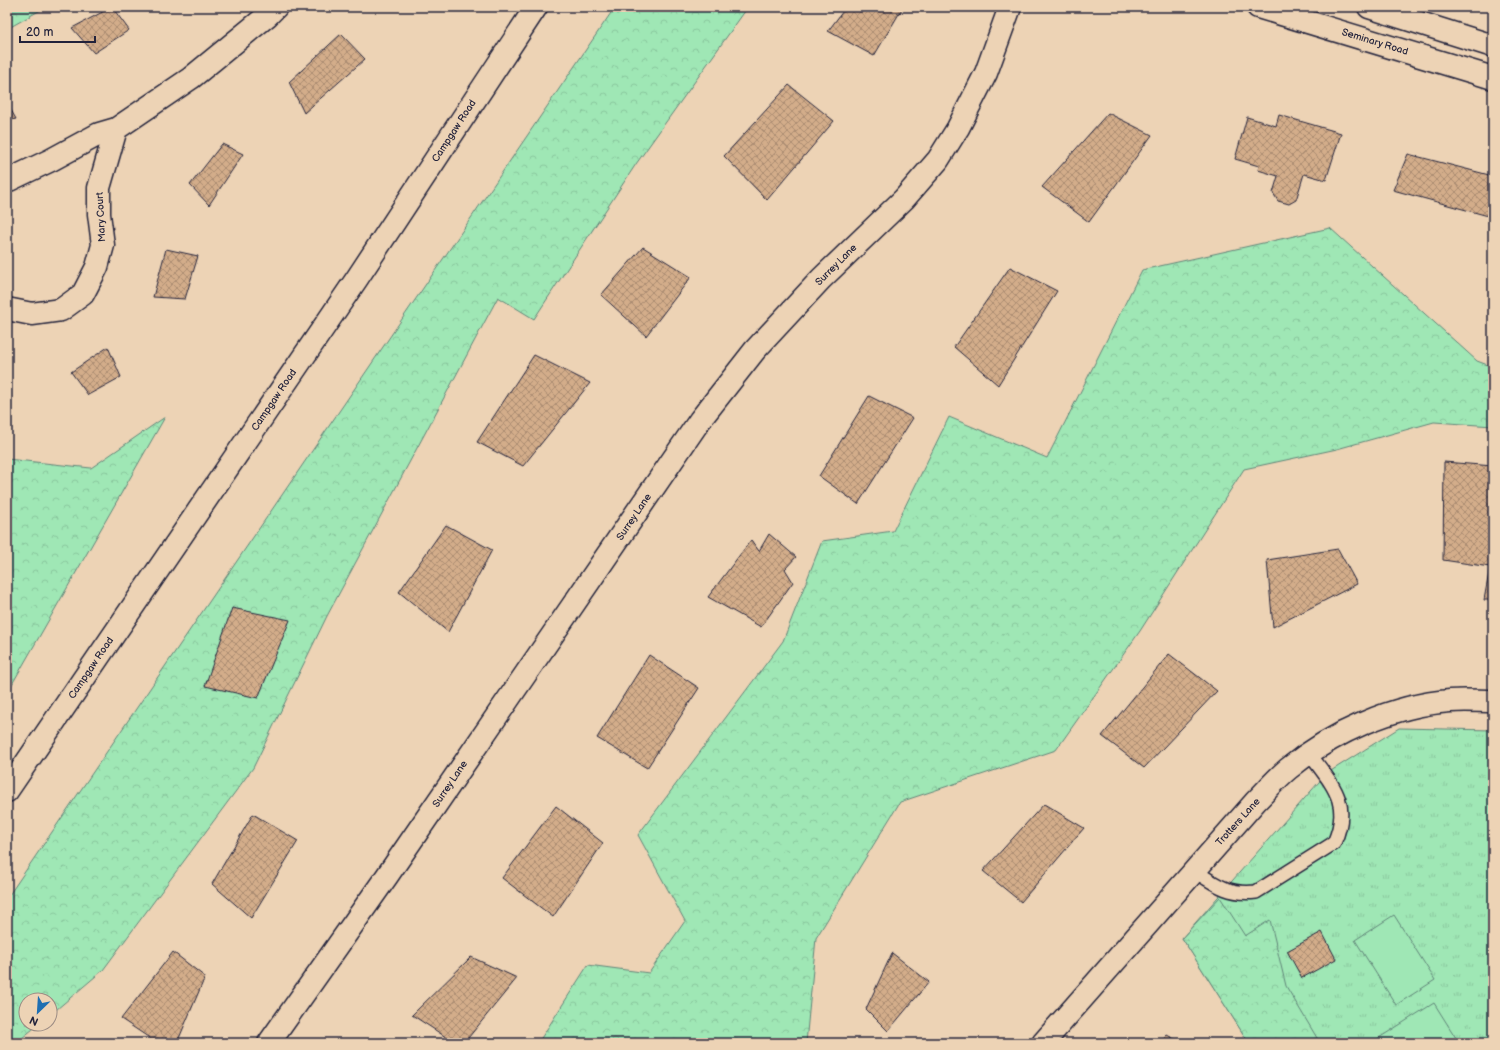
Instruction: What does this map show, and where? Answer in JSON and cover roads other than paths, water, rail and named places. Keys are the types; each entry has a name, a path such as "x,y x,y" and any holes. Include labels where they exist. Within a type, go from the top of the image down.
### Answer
{"street":[{"path":"7,181 51,160 99,134 116,129 190,78 268,16 276,7"},
{"name":"Campgaw Road","path":"7,791 356,280 536,7"},
{"name":"Surrey Lane","path":"276,1040 700,420 755,350 821,279 904,199 938,160 958,128 986,73 1010,7"},
{"name":"Seminary Road","path":"1258,7 1493,78"},
{"path":"1369,7 1493,46"},
{"name":"Mary Court","path":"7,309 32,314 61,310 83,294 97,267 103,245 99,214 99,188 116,129"},
{"name":"Trotters Lane","path":"1043,1043 1256,801 1287,769 1319,745 1363,722 1405,708 1450,701 1493,701"}],"lane":[{"path":"1195,871 1220,888 1244,894 1256,892 1334,843 1339,830 1341,809 1336,790 1309,754"}]}
